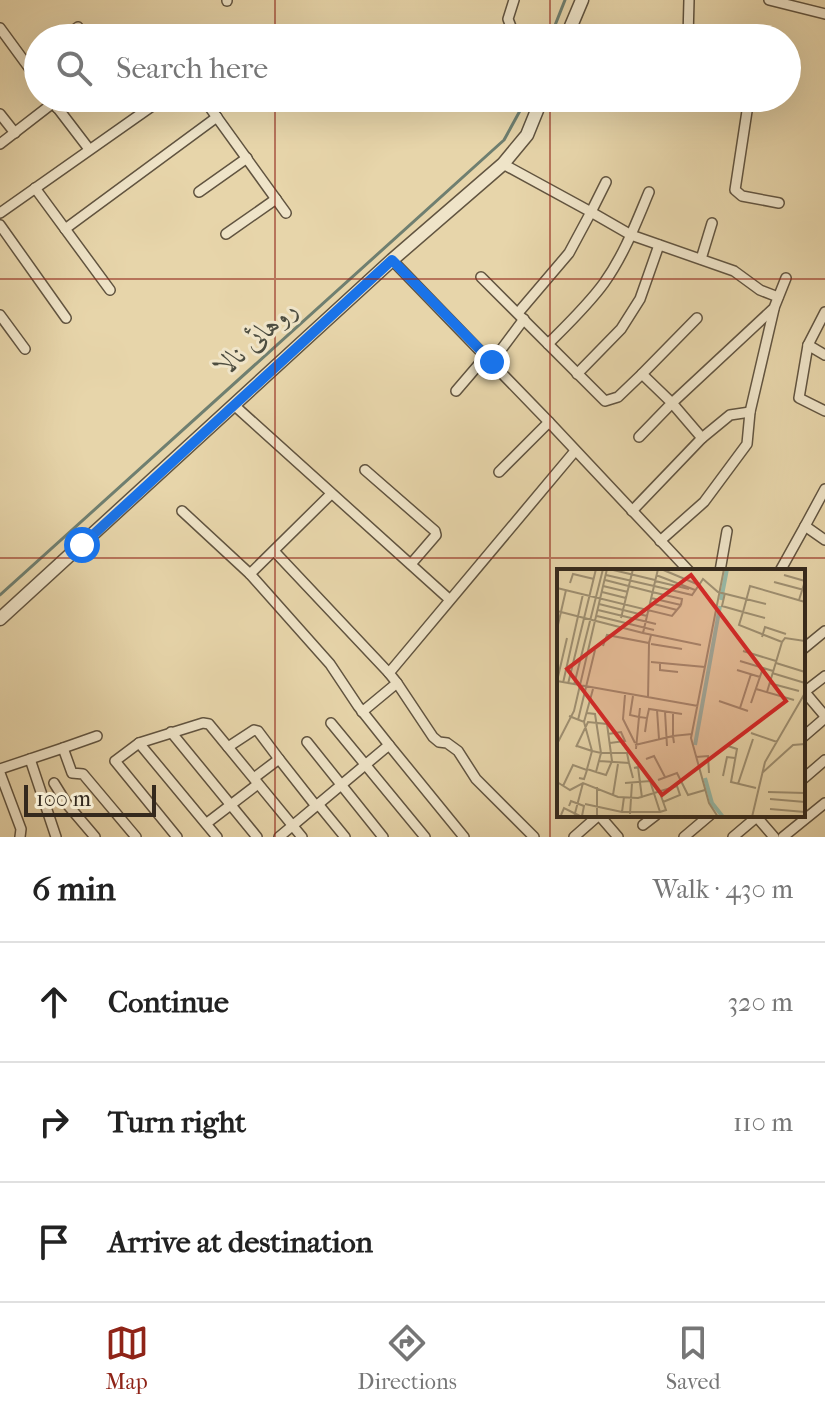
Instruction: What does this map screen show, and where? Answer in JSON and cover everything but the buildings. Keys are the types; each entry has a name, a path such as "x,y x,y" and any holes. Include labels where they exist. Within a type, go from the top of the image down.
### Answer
{"street":[{"path":"510,24 508,19 514,0"},
{"path":"572,24 582,0"},
{"path":"688,24 689,0"},
{"path":"769,0 825,14"},
{"path":"0,28 24,59"},
{"path":"0,144 42,112"},
{"path":"60,112 89,149"},
{"path":"0,213 143,112"},
{"path":"213,112 286,213"},
{"path":"0,619 392,260 503,164 527,135 536,112"},
{"path":"747,112 735,190 742,196 779,203"},
{"path":"0,114 15,133"},
{"path":"65,229 217,117"},
{"path":"199,192 247,158"},
{"path":"503,164 631,235 734,271 760,290 778,297"},
{"path":"456,391 489,359 569,253 606,182"},
{"path":"35,188 110,290"},
{"path":"548,344 582,311 606,281 631,235 649,192"},
{"path":"226,234 276,199"},
{"path":"701,259 712,223"},
{"path":"0,225 66,318"},
{"path":"577,374 621,329 640,299 659,245"},
{"path":"392,260 687,569"},
{"path":"481,277 577,374 605,401 610,402 697,318"},
{"path":"660,541 704,502 747,444 750,412 774,308 786,278"},
{"path":"639,437 774,308"},
{"path":"825,312 808,345 799,398 825,411"},
{"path":"0,315 25,349"},
{"path":"808,345 825,355"},
{"path":"642,374 702,438"},
{"path":"235,406 449,599"},
{"path":"632,511 702,438 730,415 750,412"},
{"path":"499,472 549,422"},
{"path":"389,673 575,451"},
{"path":"365,470 435,531 436,535 411,564"},
{"path":"781,569 825,489"},
{"path":"250,574 331,494"},
{"path":"182,511 250,574 330,664 362,712 464,837"},
{"path":"805,526 825,540"},
{"path":"720,569 727,531"},
{"path":"274,551 389,673 433,737 458,751 476,779 534,837"},
{"path":"805,647 825,631"},
{"path":"805,691 825,676"},
{"path":"362,712 397,683"},
{"path":"805,694 825,717 805,735"},
{"path":"177,837 115,760 139,743 206,723 302,837"},
{"path":"331,723 425,837"},
{"path":"228,747 256,730 345,837"},
{"path":"171,732 257,837"},
{"path":"20,837 21,829 0,771 97,736"},
{"path":"307,742 383,837"},
{"path":"139,743 217,837"},
{"path":"279,837 389,745"},
{"path":"63,748 72,773 83,774 136,837"},
{"path":"30,759 56,837"},
{"path":"207,823 279,759"},
{"path":"805,777 825,760"},
{"path":"54,783 95,837"},
{"path":"783,837 825,803"},
{"path":"574,837 597,817"},
{"path":"601,817 618,837"},
{"path":"643,825 653,817"},
{"path":"684,837 708,817"},
{"path":"733,837 756,817"},
{"path":"758,817 774,837"}],"waterway":[{"name":"روہائی نالا","path":"556,24 565,0"},
{"name":"روہائی نالا","path":"0,595 504,140 519,112"}],"route":[{"path":"82,545 392,260 492,362"}]}
